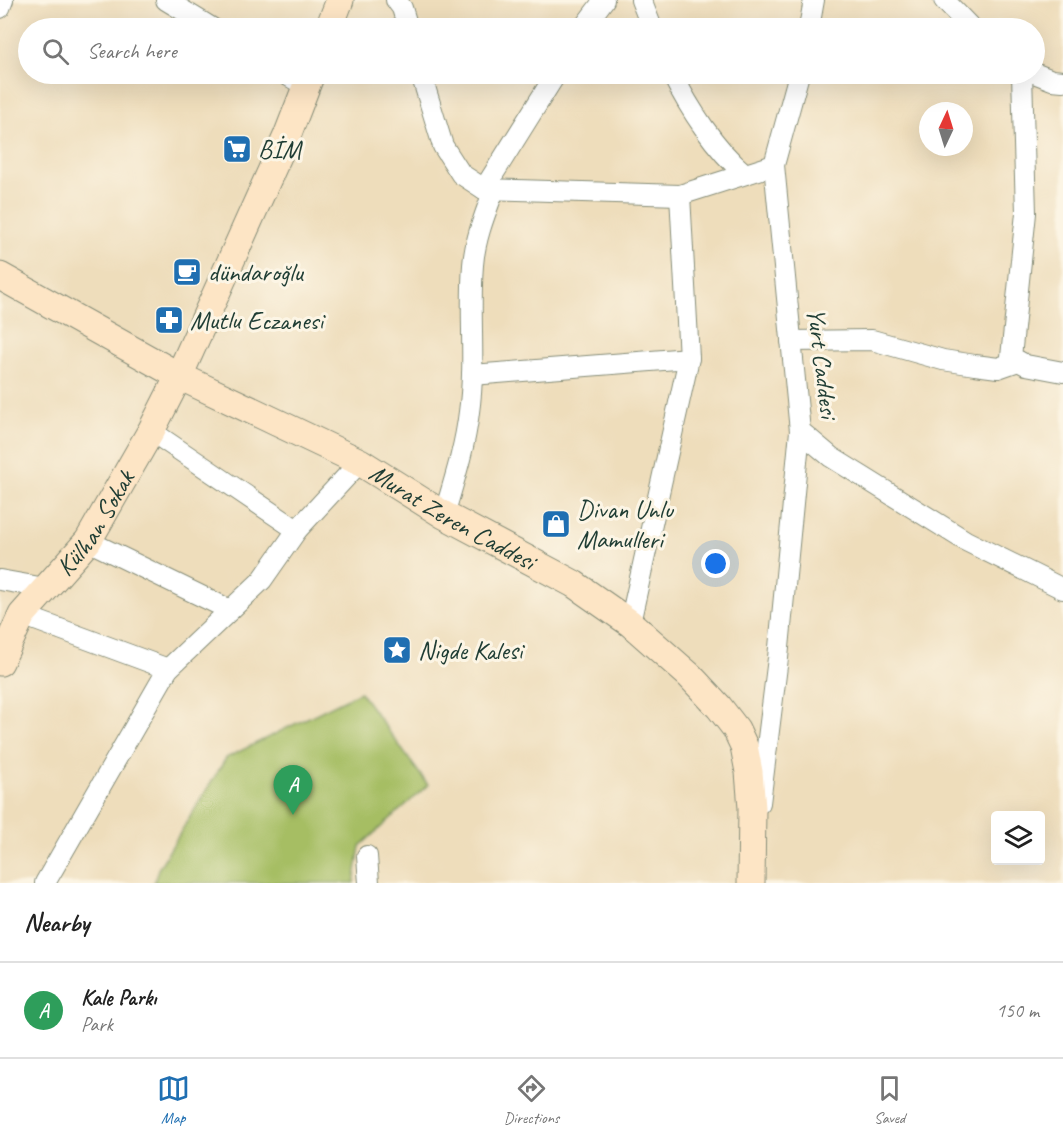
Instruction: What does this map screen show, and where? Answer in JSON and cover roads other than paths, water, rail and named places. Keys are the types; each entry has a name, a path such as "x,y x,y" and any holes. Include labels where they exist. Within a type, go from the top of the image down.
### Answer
{"street":[{"path":"0,8 3,0"},
{"path":"166,0 196,18"},
{"path":"333,18 340,0"},
{"path":"396,0 405,18"},
{"path":"590,18 604,0"},
{"path":"641,0 648,18"},
{"path":"810,18 814,0"},
{"path":"944,0 961,18"},
{"path":"1045,77 1063,81"},
{"name":"Külhan Sokak","path":"0,662 22,615 88,541 151,431 179,376 287,136 300,84"},
{"path":"424,84 443,146 461,174 489,190 680,195 774,165"},
{"path":"444,515 463,449 470,412 473,264 480,226 489,190 550,84"},
{"path":"677,84 705,130 745,174"},
{"name":"Yurt Caddesi","path":"796,84 774,165 800,430 831,457 966,541 1063,589"},
{"path":"1022,84 1026,213 1011,357 1026,365 1063,372"},
{"path":"630,623 689,358 680,195"},
{"name":"Murat Zeren Caddesi","path":"0,276 179,376 360,462 444,515 574,585 630,623 690,676 719,706 744,746 751,796 751,880"},
{"path":"791,341 872,340 943,360 998,368 1018,361"},
{"path":"472,375 689,358"},
{"path":"751,880 778,658 800,430"},
{"path":"151,431 297,530"},
{"path":"45,883 168,669 262,580 297,530 360,462"},
{"path":"88,541 230,610"},
{"path":"0,580 45,588"},
{"path":"22,615 168,669"},
{"path":"367,856 369,883"}],"place":[{"name":"BİM","path":"237,149"},
{"name":"dündaroğlu","path":"187,272"},
{"name":"Mutlu Eczanesi","path":"169,320"},
{"name":"Divan Unlu Mamulleri","path":"556,524"},
{"name":"Nigde Kalesi","path":"397,650"},
{"name":"Kale Parkı","path":"293,815"}]}
